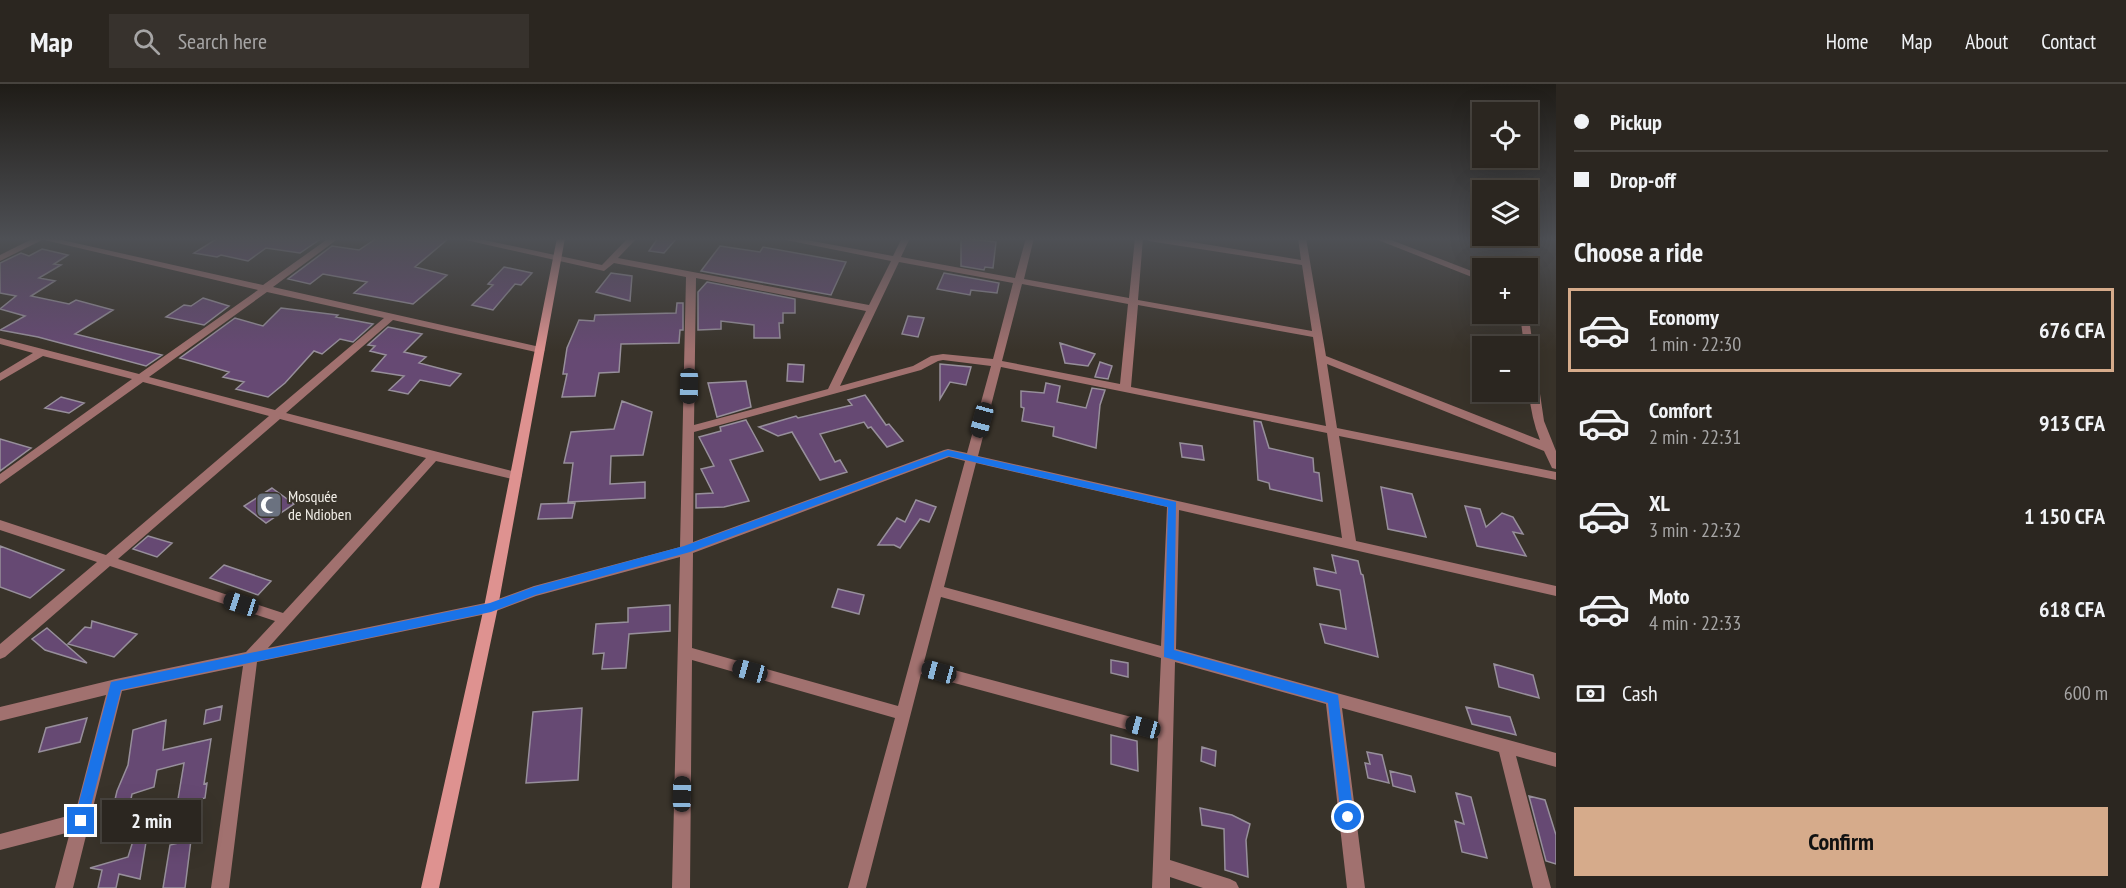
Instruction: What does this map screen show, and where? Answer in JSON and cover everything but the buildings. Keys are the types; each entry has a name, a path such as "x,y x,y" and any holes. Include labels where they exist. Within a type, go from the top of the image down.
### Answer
{"main road":[{"path":"430,888 491,607 555,276"}],"street":[{"path":"205,276 540,350"},
{"path":"0,480 283,276"},
{"path":"681,888 691,276"},
{"path":"694,276 872,309"},
{"path":"832,391 888,276"},
{"path":"988,276 1317,335"},
{"path":"857,888 1020,276"},
{"path":"1125,389 1136,276"},
{"path":"1308,276 1350,544"},
{"path":"0,653 390,318"},
{"path":"1526,324 1538,421 1556,465"},
{"path":"0,340 516,476"},
{"path":"0,378 42,352"},
{"path":"689,430 917,368 934,358 997,363 1556,476"},
{"path":"1321,358 1549,448"},
{"path":"0,714 116,686 491,607 534,591 686,549 948,453 1556,591"},
{"path":"220,888 251,657 434,456"},
{"path":"1161,888 1173,504"},
{"path":"0,525 285,619"},
{"path":"936,591 1556,760"},
{"path":"685,652 903,714"},
{"path":"916,666 1166,733"},
{"path":"64,888 116,686"},
{"path":"1333,699 1356,888"},
{"path":"1505,746 1542,888"},
{"path":"0,842 81,821"},
{"path":"1162,866 1230,888"}],"place":[{"name":"Mosquée de Ndioben","path":"269,505"}],"route":[{"path":"81,821 116,686 491,607 534,591 686,549 948,453 1173,504 1168,654 1333,699 1348,817"}]}
